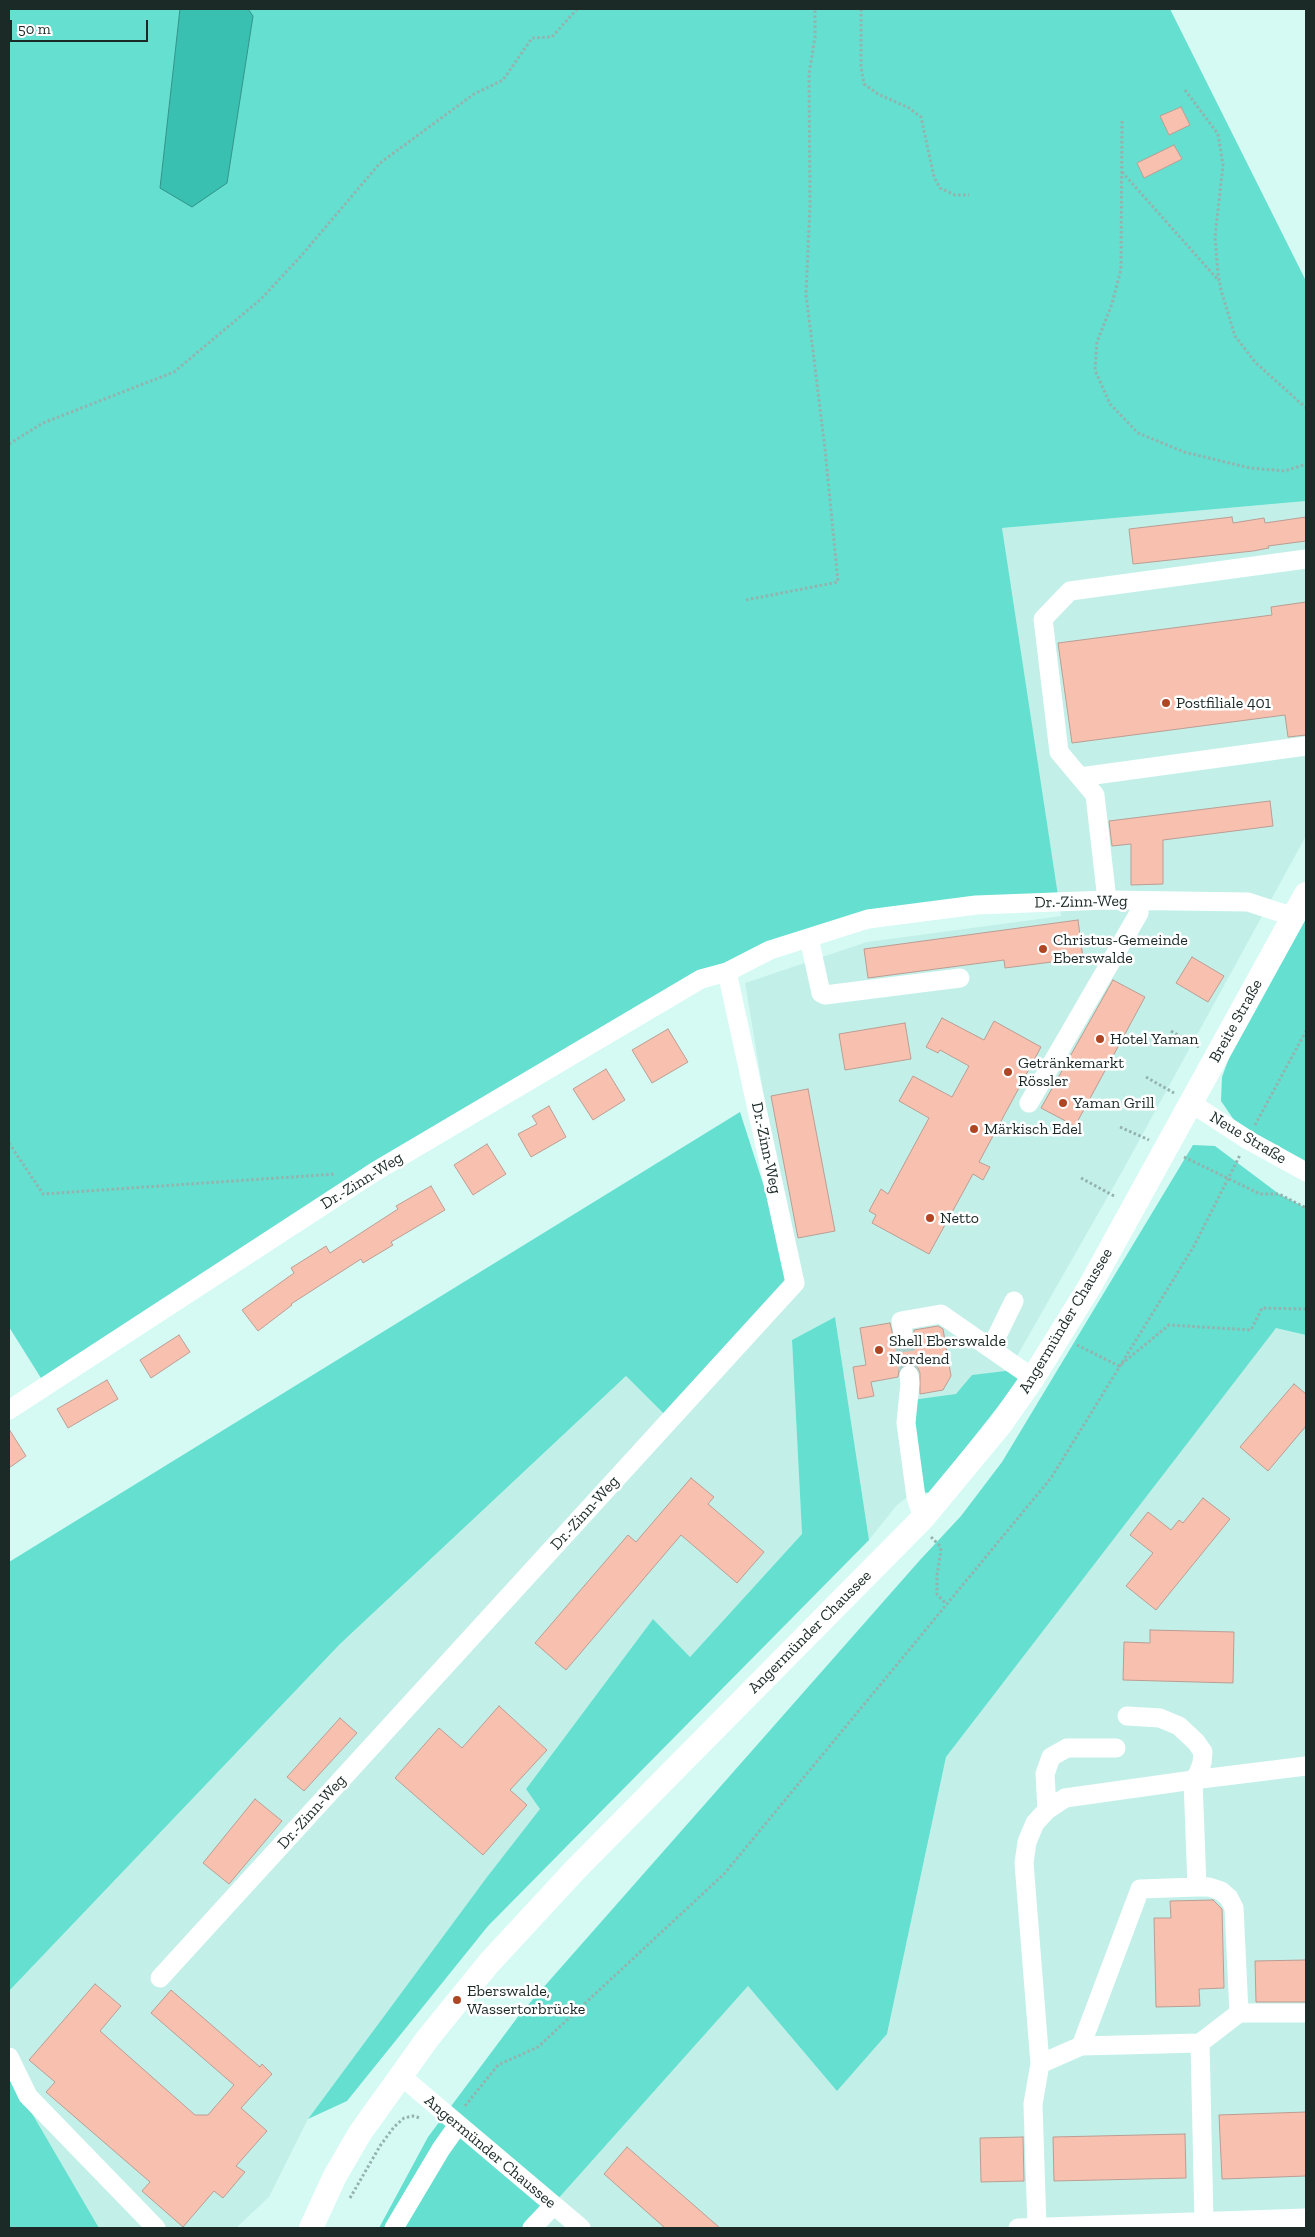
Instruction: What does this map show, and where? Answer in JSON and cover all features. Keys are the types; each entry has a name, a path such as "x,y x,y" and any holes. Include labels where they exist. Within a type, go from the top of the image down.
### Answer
{"main road":[{"name":"Breite Straße","path":"1166,1147 1183,1098 1294,917 1306,894"},
{"name":"Angermünder Chaussee","path":"311,2228 319,2208 352,2147 400,2075 457,2000 529,1919 923,1518 1000,1425 1034,1378 1090,1286 1166,1147"}],"street":[{"path":"1107,900 1095,795 1059,752 1043,619 1070,591 1306,559"},
{"path":"1080,777 1306,746"},
{"name":"Dr.-Zinn-Weg","path":"9,1410 376,1171 701,979 727,972 770,950 868,919 976,905 1107,900 1248,902 1294,917"},
{"path":"1029,1103 1139,914 1139,901"},
{"path":"809,938 821,994 960,978"},
{"name":"Dr.-Zinn-Weg","path":"160,1978 795,1283 727,972"},
{"name":"Neue Straße","path":"1183,1098 1248,1140 1306,1172"},
{"path":"991,1348 1014,1301"},
{"path":"903,1333 901,1321 941,1314 1034,1378"},
{"path":"909,1375 906,1423 916,1497 923,1518"},
{"path":"1127,1716 1160,1718 1179,1726 1196,1742 1203,1752 1202,1763 1198,1774 1193,1780 1197,1887"},
{"path":"1047,1810 1046,1774 1051,1757 1066,1748 1116,1748"},
{"path":"1036,2228 1032,2104 1040,2064 1024,1863 1027,1842 1034,1823 1047,1810 1065,1798 1306,1766"},
{"path":"1081,2046 1140,1889 1210,1887 1221,1891 1229,1898 1234,1908 1239,2014"},
{"path":"1040,2064 1081,2046 1200,2043 1239,2014 1306,2013"},
{"path":"1200,2043 1204,2222"},
{"path":"9,2057 28,2096 156,2228"},
{"name":"Angermünder Chaussee","path":"400,2075 459,2118 553,2206 580,2228"},
{"path":"394,2228 459,2118"},
{"path":"532,2228 553,2206"},
{"path":"1018,2228 1306,2218"}],"path":[{"path":"9,444 43,424 174,372 261,298 301,256 380,163 474,94 503,80 532,38 552,37 577,9"},
{"path":"746,600 838,582 825,449 806,294 810,206 809,74 815,38 815,9"},
{"path":"861,9 861,67 864,84 878,94 909,108 921,117 934,177 940,188 955,195 969,195"},
{"path":"1185,90 1218,134 1223,165 1215,237 1219,281 1235,336 1255,362 1306,408"},
{"path":"1122,121 1121,269 1112,304 1097,342 1096,370 1110,404 1138,433 1184,452 1250,468 1285,471 1306,464"},
{"path":"1122,172 1219,281"},
{"path":"1171,1031 1200,1047"},
{"path":"459,2118 498,2065 538,2047 724,1874 1051,1478 1194,1246 1306,1031"},
{"path":"1146,1077 1183,1098"},
{"path":"9,1143 43,1194 337,1174"},
{"path":"1228,1179 1260,1194 1279,1194 1306,1208"},
{"path":"1119,1366 1169,1325 1251,1330 1262,1308 1306,1310"},
{"path":"1059,1336 1119,1366"},
{"path":"923,1518 927,1532 940,1546 937,1594 946,1604"},
{"path":"348,2202 380,2146 400,2121 413,2116 428,2122"}],"shaded area":[{"path":"9,9 180,9 160,187 227,183 253,16 248,9 1170,9 1306,281 1306,501 1002,528 1059,902 868,919 701,979 46,1386 9,1327"},
{"path":"180,9 248,9 253,16 227,183 192,207 160,188"},
{"path":"1306,501 1306,836 1123,1170 1000,1386 931,1480 897,1505 869,1540 835,1317 792,1340 802,1534 690,1657 653,1619 526,1789 541,1809 487,1877 308,2119 269,2197 236,2228 99,2228 9,2074 9,1991 340,1644 626,1376 669,1420 795,1283 745,983 867,942 1061,916 1001,528"},
{"path":"1306,914 1306,1166 1234,1120 1221,1101 1222,1077 1232,1050"},
{"path":"740,1112 795,1283 670,1420 626,1376 340,1644 9,1991 9,1562"},
{"path":"1193,1145 1215,1146 1279,1194 1306,1208 1306,1335 1276,1328 946,1757 887,2034 837,2091 748,1986 532,2228 379,2228 428,2137 520,2014 920,1560 961,1516 1002,1462"},
{"path":"835,1317 869,1540 488,1926 347,2101 308,2119 487,1877 540,1809 526,1789 653,1619 690,1657 802,1534 792,1340"},
{"path":"1276,1327 1306,1335 1306,2228 532,2228 748,1986 837,2090 887,2034 946,1757"},
{"path":"1014,1370 1018,1381 930,1493 921,1492 912,1400 956,1394 972,1375"},
{"path":"9,2074 99,2228 9,2228"}],"building":[{"path":"1181,107 1190,125 1169,135 1160,116"},
{"path":"1174,145 1182,159 1144,178 1137,163"},
{"path":"1232,517 1233,523 1264,518 1265,523 1306,517 1306,541 1268,546 1269,548 1253,551 1133,564 1129,529"},
{"path":"1306,602 1306,735 1288,737 1285,715 1072,743 1058,643 1272,615 1271,607"},
{"path":"1270,801 1273,826 1163,840 1163,884 1131,885 1131,844 1112,846 1109,821"},
{"path":"1078,920 1083,958 1005,968 1004,960 868,978 864,949"},
{"path":"1192,957 1224,976 1208,1002 1176,983"},
{"path":"1113,980 1145,997 1075,1126 1041,1108"},
{"path":"942,1018 984,1040 994,1021 1041,1047 979,1162 990,1167 983,1180 973,1174 929,1254 872,1223 876,1215 869,1211 881,1189 888,1194 929,1118 899,1101 913,1076 952,1097 969,1066 940,1050 938,1053 926,1047"},
{"path":"905,1023 911,1059 845,1070 839,1034"},
{"path":"668,1029 688,1062 652,1083 632,1050"},
{"path":"606,1069 625,1100 593,1120 573,1089"},
{"path":"808,1089 835,1231 798,1238 771,1096"},
{"path":"549,1106 566,1137 531,1157 518,1134 537,1124 532,1116"},
{"path":"487,1144 506,1174 473,1195 454,1165"},
{"path":"431,1186 445,1210 391,1242 393,1245 363,1263 361,1259 291,1304 258,1331 242,1310 294,1273 291,1268 326,1246 330,1253 398,1209 396,1206"},
{"path":"890,1323 894,1340 900,1344 910,1341 914,1336 914,1330 938,1326 943,1329 951,1376 943,1390 920,1394 920,1373 918,1368 908,1364 899,1370 898,1377 871,1382 874,1396 858,1399 853,1367 866,1365 860,1328"},
{"path":"179,1335 190,1352 151,1378 140,1360"},
{"path":"107,1380 118,1399 68,1428 57,1409"},
{"path":"1294,1384 1306,1394 1306,1426 1268,1471 1240,1447"},
{"path":"9,1429 26,1456 9,1468"},
{"path":"691,1478 714,1497 708,1504 764,1552 737,1583 681,1535 566,1670 535,1643 628,1535 636,1542"},
{"path":"1203,1498 1230,1519 1156,1610 1126,1586 1153,1553 1130,1535 1148,1512 1171,1530 1179,1520 1183,1523"},
{"path":"1150,1630 1234,1632 1233,1683 1123,1680 1124,1642 1150,1643"},
{"path":"499,1706 547,1750 510,1790 527,1805 483,1855 395,1778 439,1728 462,1748"},
{"path":"340,1718 357,1733 304,1791 287,1777"},
{"path":"255,1799 282,1821 229,1884 203,1863"},
{"path":"1213,1900 1222,1909 1224,1988 1199,1989 1200,2006 1156,2007 1154,1918 1171,1918 1170,1901"},
{"path":"1306,1960 1306,2002 1256,2002 1255,1961"},
{"path":"95,1984 121,2006 100,2031 195,2115 208,2115 234,2085 151,2013 171,1990 260,2067 262,2064 272,2074 241,2108 267,2131 236,2166 245,2172 223,2198 214,2191 183,2227 142,2191 150,2182 46,2092 55,2082 29,2060"},
{"path":"1306,2112 1306,2176 1222,2179 1219,2115"},
{"path":"1185,2134 1186,2178 1054,2181 1053,2137"},
{"path":"1023,2137 1024,2181 981,2182 980,2138"},
{"path":"627,2147 720,2228 665,2228 604,2174"}],"tunnel":[{"path":"903,1333 909,1375"}],"place":[{"name":"Postfiliale 401","path":"1166,703"},
{"name":"Christus-Gemeinde Eberswalde","path":"1043,949"},
{"name":"Hotel Yaman","path":"1100,1039"},
{"name":"Getränkemarkt Rössler","path":"1008,1072"},
{"name":"Yaman Grill","path":"1063,1103"},
{"name":"Märkisch Edel","path":"974,1129"},
{"name":"Netto","path":"930,1218"},
{"name":"Shell Eberswalde Nordend","path":"879,1350"},
{"name":"Eberswalde, Wassertorbrücke","path":"457,2000"}]}
